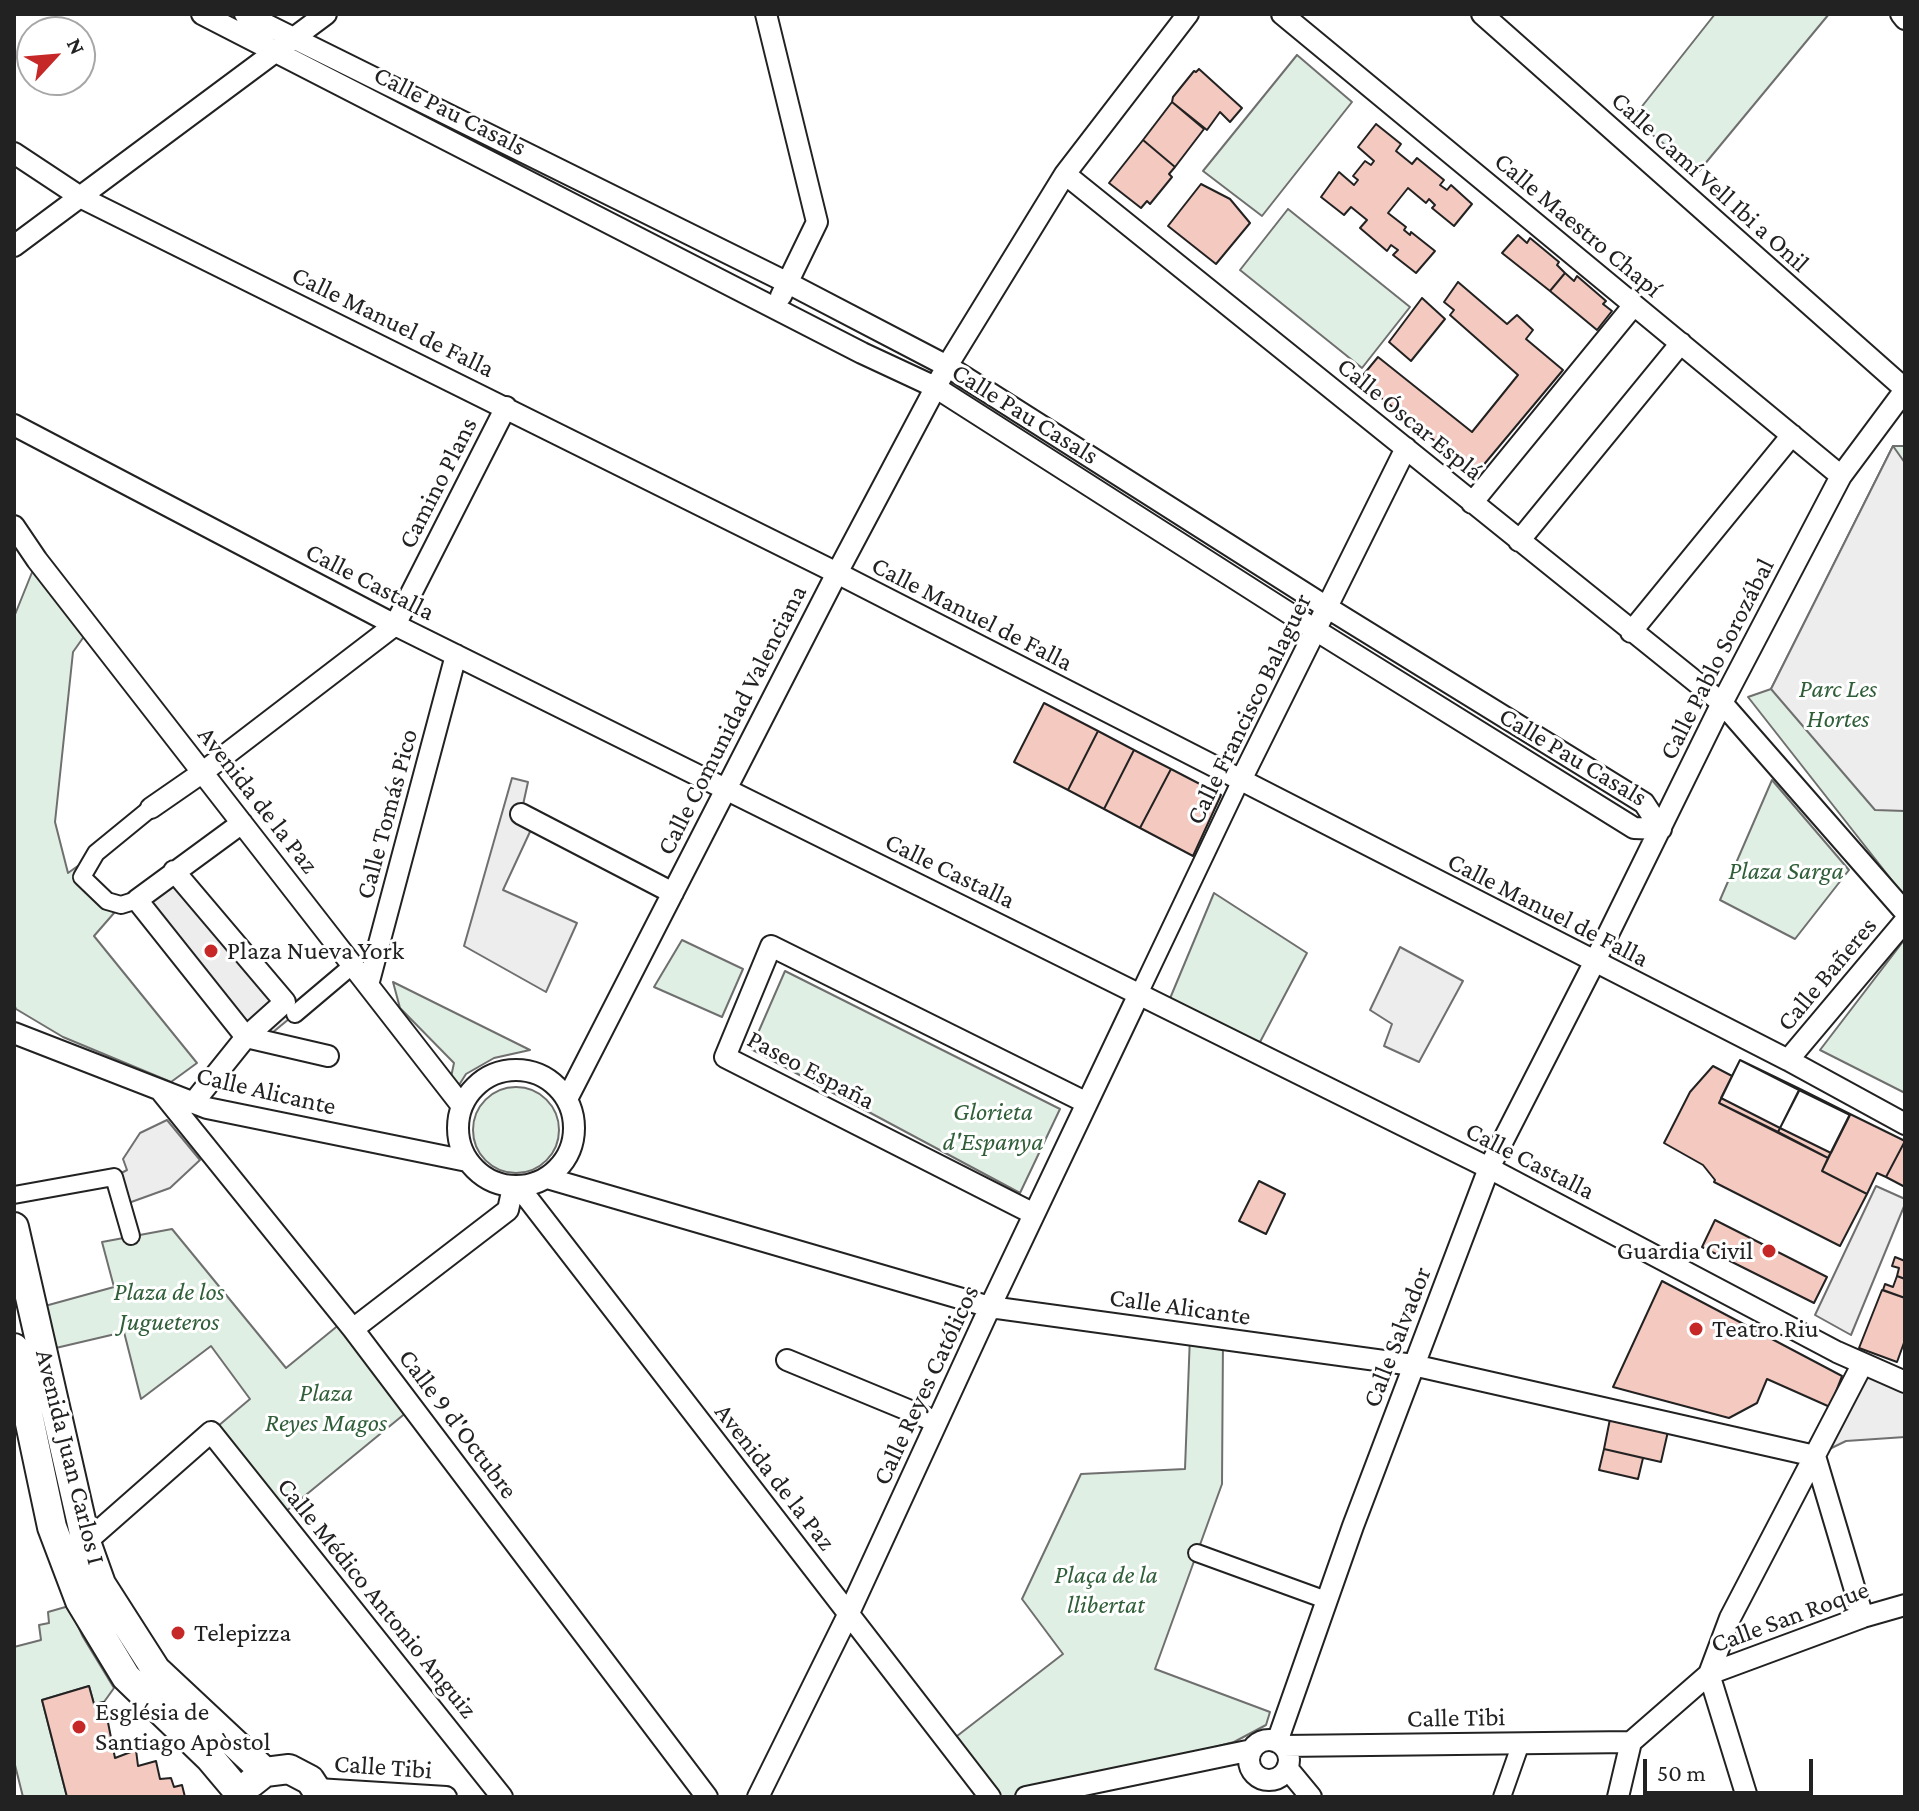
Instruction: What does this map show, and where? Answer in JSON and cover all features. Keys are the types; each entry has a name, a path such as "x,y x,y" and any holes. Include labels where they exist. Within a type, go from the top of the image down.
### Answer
{"main road":[{"name":"Avenida Juan Carlos I","path":"14,1227 86,1542 101,1584 156,1670 265,1772"},
{"name":"Avenida Juan Carlos I","path":"14,1348 23,1437 80,1601 126,1677 210,1758 242,1796"},
{"path":"242,1796 247,1786 265,1772 289,1769 300,1773 319,1793"}],"street":[{"name":"Calle Pau Casals","path":"202,14 285,45 788,283 947,366 1328,608 1644,803 1661,829"},
{"name":"Calle Pau Casals","path":"245,14 285,45 775,308 935,387 1317,631 1634,828 1661,829"},
{"path":"14,246 326,14"},
{"path":"766,14 817,222 775,308"},
{"name":"Calle Comunidad Valenciana","path":"567,1099 947,366 1065,174 1188,14"},
{"name":"Calle Maestro Chapí","path":"1282,14 1841,476"},
{"name":"Calle Camí Vell Ibi a Onil","path":"1482,14 1905,390"},
{"path":"1901,14 1905,19"},
{"name":"Calle Manuel de Falla","path":"14,153 82,198 837,573 1788,1060 1905,1124"},
{"name":"Calle Óscar Esplá","path":"1065,174 1722,703"},
{"path":"1472,503 1634,305"},
{"path":"1519,541 1681,343"},
{"name":"Calle Pablo Sorozábal","path":"1594,963 1722,703 1841,476 1905,390"},
{"name":"Camino Plans","path":"395,625 506,407"},
{"name":"Calle Castalla","path":"14,425 395,625 1489,1168 1862,1365 1905,1382"},
{"path":"1631,632 1792,435"},
{"name":"Calle Francisco Balaguer","path":"1139,994 1406,448"},
{"name":"Avenida de la Paz","path":"14,526 37,560 462,1106"},
{"path":"242,823 137,900 121,905 107,901 82,877 96,853 151,808 395,625"},
{"name":"Calle Tomás Pico","path":"368,985 456,655"},
{"name":"Calle Bañeres","path":"1722,703 1905,912"},
{"path":"521,814 673,893"},
{"path":"174,871 285,1002 246,1037 193,1103"},
{"path":"137,900 246,1037 328,1056"},
{"name":"Calle Bañeres","path":"1788,1060 1905,921"},
{"name":"Paseo España","path":"1034,1214 725,1057 771,946 1087,1103"},
{"name":"Calle Salvador","path":"1280,1744 1326,1600 1489,1168 1594,963"},
{"path":"295,1014 353,965"},
{"name":"Calle Reyes Católicos","path":"758,1797 848,1615 1139,994"},
{"name":"Calle Alicante","path":"14,1033 207,1108 467,1161"},
{"path":"511,1070 530,1071 549,1079 567,1099 574,1119 574,1140 567,1159 554,1174 534,1185 499,1185 481,1176 467,1161 460,1146 457,1125 462,1106 473,1088 492,1075 511,1070"},
{"name":"Calle 9 d'Octubre","path":"160,1090 353,1329 707,1797"},
{"path":"14,1195 114,1177 131,1236"},
{"name":"Calle Alicante","path":"547,1178 990,1307 1413,1365 1815,1456"},
{"path":"353,1329 508,1210 516,1187"},
{"name":"Avenida de la Paz","path":"516,1187 990,1797"},
{"path":"787,1360 937,1422"},
{"path":"1747,1797 1709,1674 1730,1618 1862,1365"},
{"name":"Calle Médico Antonio Anguiz","path":"86,1542 211,1432 502,1797"},
{"path":"1815,1456 1863,1617"},
{"path":"1197,1553 1326,1600"},
{"name":"Calle San Roque","path":"1631,1742 1709,1674 1863,1617 1905,1605"},
{"path":"1263,1741 1280,1744 1289,1760 1287,1768 1263,1789 1252,1772 1249,1757 1263,1741"},
{"path":"1618,1797 1631,1742"},
{"name":"Calle Tibi","path":"1280,1744 1631,1742"},
{"path":"1502,1797 1521,1743"},
{"path":"1026,1797 1252,1750"},
{"path":"1287,1768 1311,1797"},
{"name":"Calle Tibi","path":"319,1793 446,1797"}],"green space":[{"path":"1715,14 1829,14 1699,171 1632,119"},
{"path":"1297,55 1352,102 1262,216 1203,171"},
{"path":"1288,209 1410,307 1362,368 1240,270"},
{"name":"Parc Les Hortes","path":"1893,446 1905,446 1905,897 1748,697 1771,689"},
{"path":"37,560 90,628 73,652 55,822 68,873 96,853 82,877 121,905 94,936 197,1063 171,1082 63,1037 16,1009 14,1004 14,617"},
{"name":"Plaza Sarga","path":"1772,780 1849,870 1795,939 1720,900"},
{"path":"1214,893 1307,953 1260,1042 1166,1008"},
{"path":"1905,939 1905,1093 1820,1050"},
{"path":"682,940 743,969 722,1017 654,987"},
{"name":"Glorieta d'Espanya","path":"785,971 1060,1109 1020,1193 751,1049"},
{"path":"393,982 530,1050 494,1058 466,1074 459,1085 451,1077 454,1063 400,1008"},
{"path":"508,1087 524,1087 547,1099 556,1113 559,1130 556,1147 547,1161 524,1173 508,1173 492,1166 480,1154 473,1138 473,1122 480,1106 492,1094"},
{"path":"172,1229 286,1368 346,1319 413,1407 279,1517 211,1432 250,1399 211,1346 141,1399 124,1332 43,1351 34,1309 114,1287 102,1242"},
{"name":"Plaça de la llibertat","path":"1190,1335 1223,1339 1222,1484 1155,1669 1270,1712 1266,1725 1234,1742 1021,1797 990,1797 948,1743 1063,1654 1022,1599 1081,1474 1185,1469"},
{"path":"69,1606 83,1637 114,1688 104,1702 94,1704 89,1686 42,1700 67,1797 23,1797 14,1761 14,1647 41,1640 39,1625 49,1623 48,1612"}],"shaded area":[{"name":"Parc Les Hortes","path":"1893,446 1905,463 1905,811 1875,810 1771,689"},
{"path":"512,778 528,782 521,814 535,821 503,890 577,923 546,992 464,946"},
{"name":"Plaza Nueva York","path":"180,869 295,1014 255,1047 137,900"},
{"path":"1400,947 1463,981 1419,1062 1384,1046 1392,1024 1370,1010"},
{"path":"167,1120 200,1160 170,1188 123,1205 114,1177 127,1170 123,1159 140,1133"},
{"path":"1876,1186 1905,1199 1905,1204 1851,1335 1815,1315"},
{"path":"1862,1365 1905,1383 1905,1437 1846,1441 1815,1456"}],"building":[{"path":"1199,69 1242,108 1230,122 1220,112 1207,130 1172,102 1194,71"},
{"path":"1172,102 1204,129 1175,167 1143,140"},
{"path":"1376,124 1401,144 1396,151 1412,164 1417,158 1444,180 1440,185 1447,190 1451,185 1472,204 1454,226 1432,208 1435,205 1429,199 1426,203 1408,188 1388,213 1406,227 1404,230 1410,235 1411,232 1435,251 1416,273 1393,255 1398,250 1391,245 1387,251 1360,228 1367,220 1351,207 1344,215 1321,197 1339,172 1354,185 1358,180 1353,176 1365,161 1371,165 1374,161 1358,147"},
{"path":"1143,140 1175,167 1169,174 1172,177 1150,204 1147,201 1141,208 1109,183"},
{"path":"1201,184 1230,199 1250,223 1216,264 1168,226"},
{"path":"1518,235 1527,243 1530,238 1559,262 1557,265 1565,273 1550,291 1502,253"},
{"path":"1565,273 1574,281 1577,276 1606,301 1603,304 1612,311 1597,330 1550,291"},
{"path":"1458,282 1507,324 1517,315 1533,330 1526,339 1563,370 1476,474 1359,380 1378,357 1472,432 1518,375 1450,315 1454,310 1444,302"},
{"path":"1422,298 1445,319 1411,361 1389,342"},
{"path":"1044,703 1098,731 1068,790 1014,762"},
{"path":"1098,731 1134,750 1104,809 1068,790"},
{"path":"1134,750 1171,769 1140,828 1104,809"},
{"path":"1171,769 1221,795 1193,856 1140,828"},
{"path":"1740,1060 1800,1089 1778,1132 1719,1103"},
{"path":"1740,1060 1799,1090 1780,1128 1721,1098"},
{"path":"1713,1066 1732,1076 1719,1103 1828,1158 1822,1171 1867,1194 1840,1246 1714,1182 1703,1165 1664,1143 1690,1092"},
{"path":"1800,1089 1850,1114 1828,1158 1778,1132"},
{"path":"1799,1090 1850,1115 1831,1153 1780,1128"},
{"path":"1850,1114 1905,1141 1886,1177 1877,1173 1867,1194 1822,1171"},
{"path":"1905,1141 1905,1187 1886,1177"},
{"path":"1259,1181 1285,1194 1266,1234 1239,1221"},
{"path":"1715,1220 1827,1277 1814,1303 1702,1247"},
{"path":"1895,1257 1905,1261 1905,1279 1897,1276 1899,1268 1892,1266"},
{"path":"1897,1276 1905,1279 1905,1298 1883,1290 1885,1284 1893,1287"},
{"name":"Teatro Riu","path":"1662,1281 1842,1376 1830,1407 1767,1379 1757,1403 1729,1418 1613,1387"},
{"path":"1882,1290 1905,1298 1905,1340 1897,1362 1859,1348"},
{"path":"1611,1414 1669,1427 1661,1462 1604,1449"},
{"path":"1604,1449 1643,1458 1638,1479 1599,1470"},
{"name":"Església de Santiago Apòstol","path":"89,1686 94,1704 104,1702 115,1758 136,1750 138,1766 156,1761 160,1779 171,1778 174,1787 182,1785 185,1797 67,1797 42,1700"}],"place":[{"name":"Plaza Nueva York","path":"211,951"},
{"name":"Guardia Civil","path":"1769,1251"},
{"name":"Teatro Riu","path":"1696,1329"},
{"name":"Telepizza","path":"178,1633"},
{"name":"Església de Santiago Apòstol","path":"79,1727"}],"park label":[{"name":"Plaza de los Jugueteros","path":"169,1307"},
{"name":"Plaza Reyes Magos","path":"326,1408"}]}
